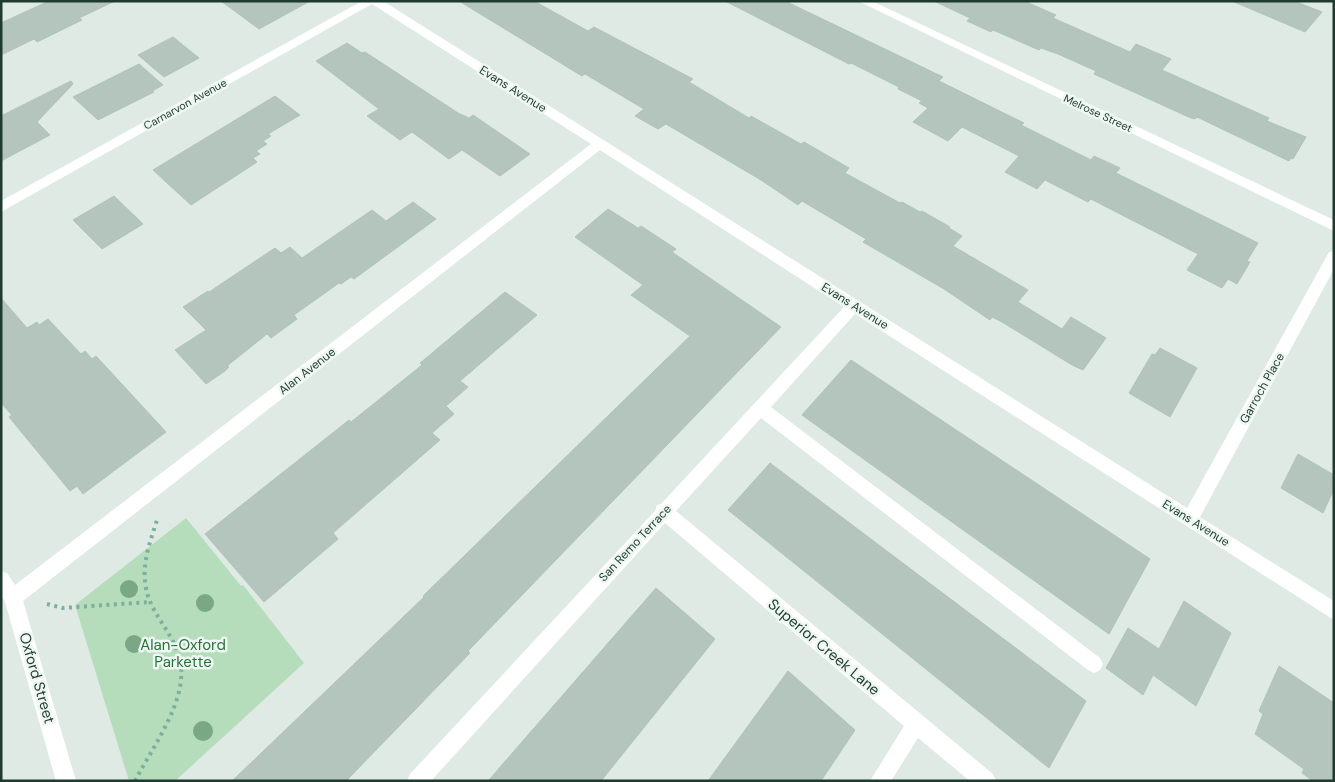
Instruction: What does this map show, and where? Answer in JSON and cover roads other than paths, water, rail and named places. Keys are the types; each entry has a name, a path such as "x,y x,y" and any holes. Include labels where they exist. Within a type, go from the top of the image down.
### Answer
{"street":[{"name":"Carnarvon Avenue","path":"1,207 370,1"},
{"name":"Evans Avenue","path":"375,1 1334,611"},
{"name":"Melrose Street","path":"863,1 1334,226"},
{"name":"Alan Avenue","path":"13,598 600,144"},
{"name":"Garroch Place","path":"1190,520 1334,256"},
{"name":"San Remo Terrace","path":"417,781 663,511 854,306"},
{"path":"760,408 1094,664"},
{"name":"Superior Creek Lane","path":"663,511 986,781"},
{"name":"Oxford Street","path":"1,579 13,598 66,781"},
{"path":"880,781 916,724"}],"park label":[{"name":"Alan-Oxford Parkette","path":"183,654"}]}
